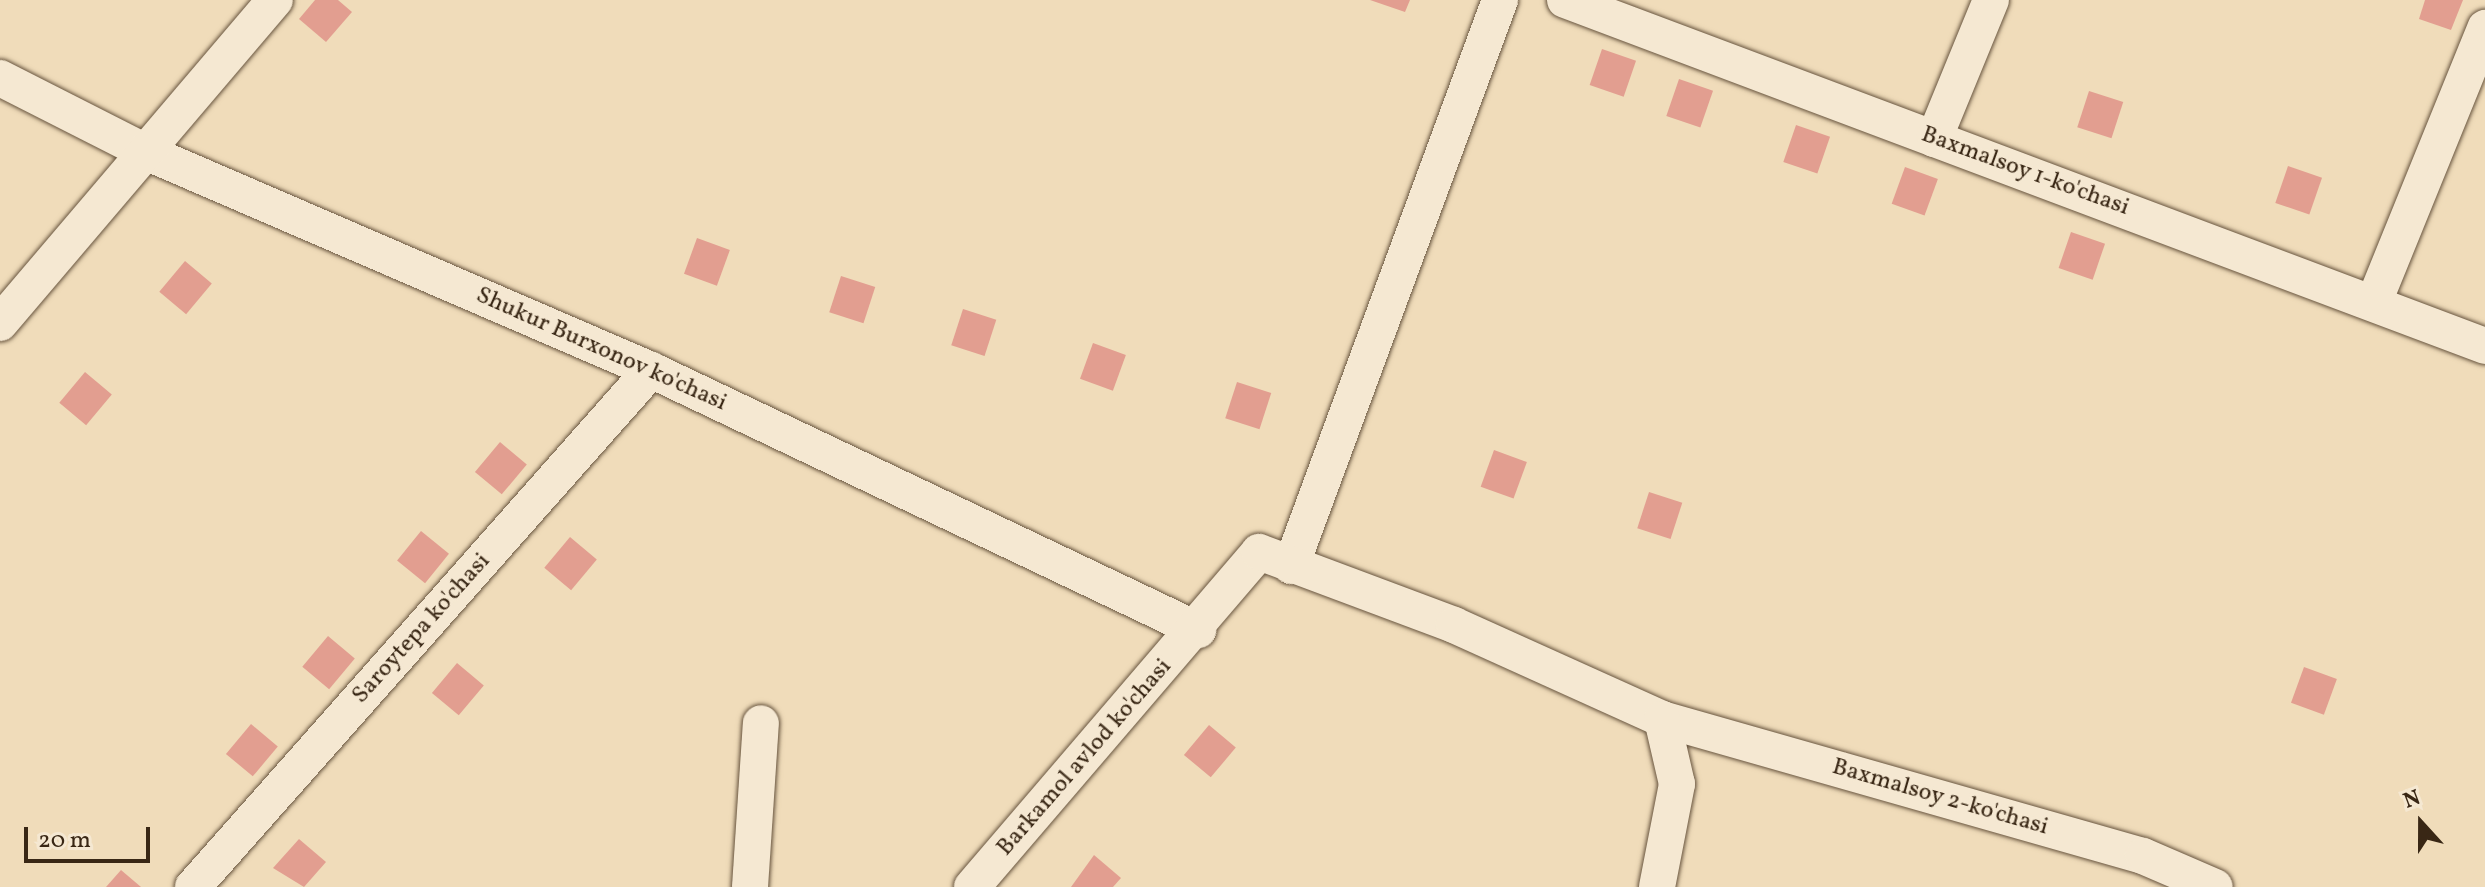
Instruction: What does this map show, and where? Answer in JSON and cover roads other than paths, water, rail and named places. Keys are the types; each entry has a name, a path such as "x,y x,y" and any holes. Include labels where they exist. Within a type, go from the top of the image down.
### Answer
{"street":[{"path":"0,323 148,153 275,0"},
{"path":"1291,566 1500,0"},
{"name":"Baxmalsoy 1-ko'chasi","path":"1565,0 2485,346"},
{"path":"1934,139 1991,0"},
{"path":"2374,302 2485,28"},
{"name":"Shukur Burxonov ko'chasi","path":"0,78 148,153 651,370 1198,630"},
{"name":"Saroytepa ko'chasi","path":"193,887 651,370"},
{"name":"Baxmalsoy 2-ko'chasi","path":"1198,630 1259,552 1454,625 1662,719 2143,856 2215,887"},
{"name":"Barkamol avlod ko'chasi","path":"972,887 1198,630"},
{"path":"1657,887 1677,784 1662,719"},
{"path":"750,887 761,723"}]}
